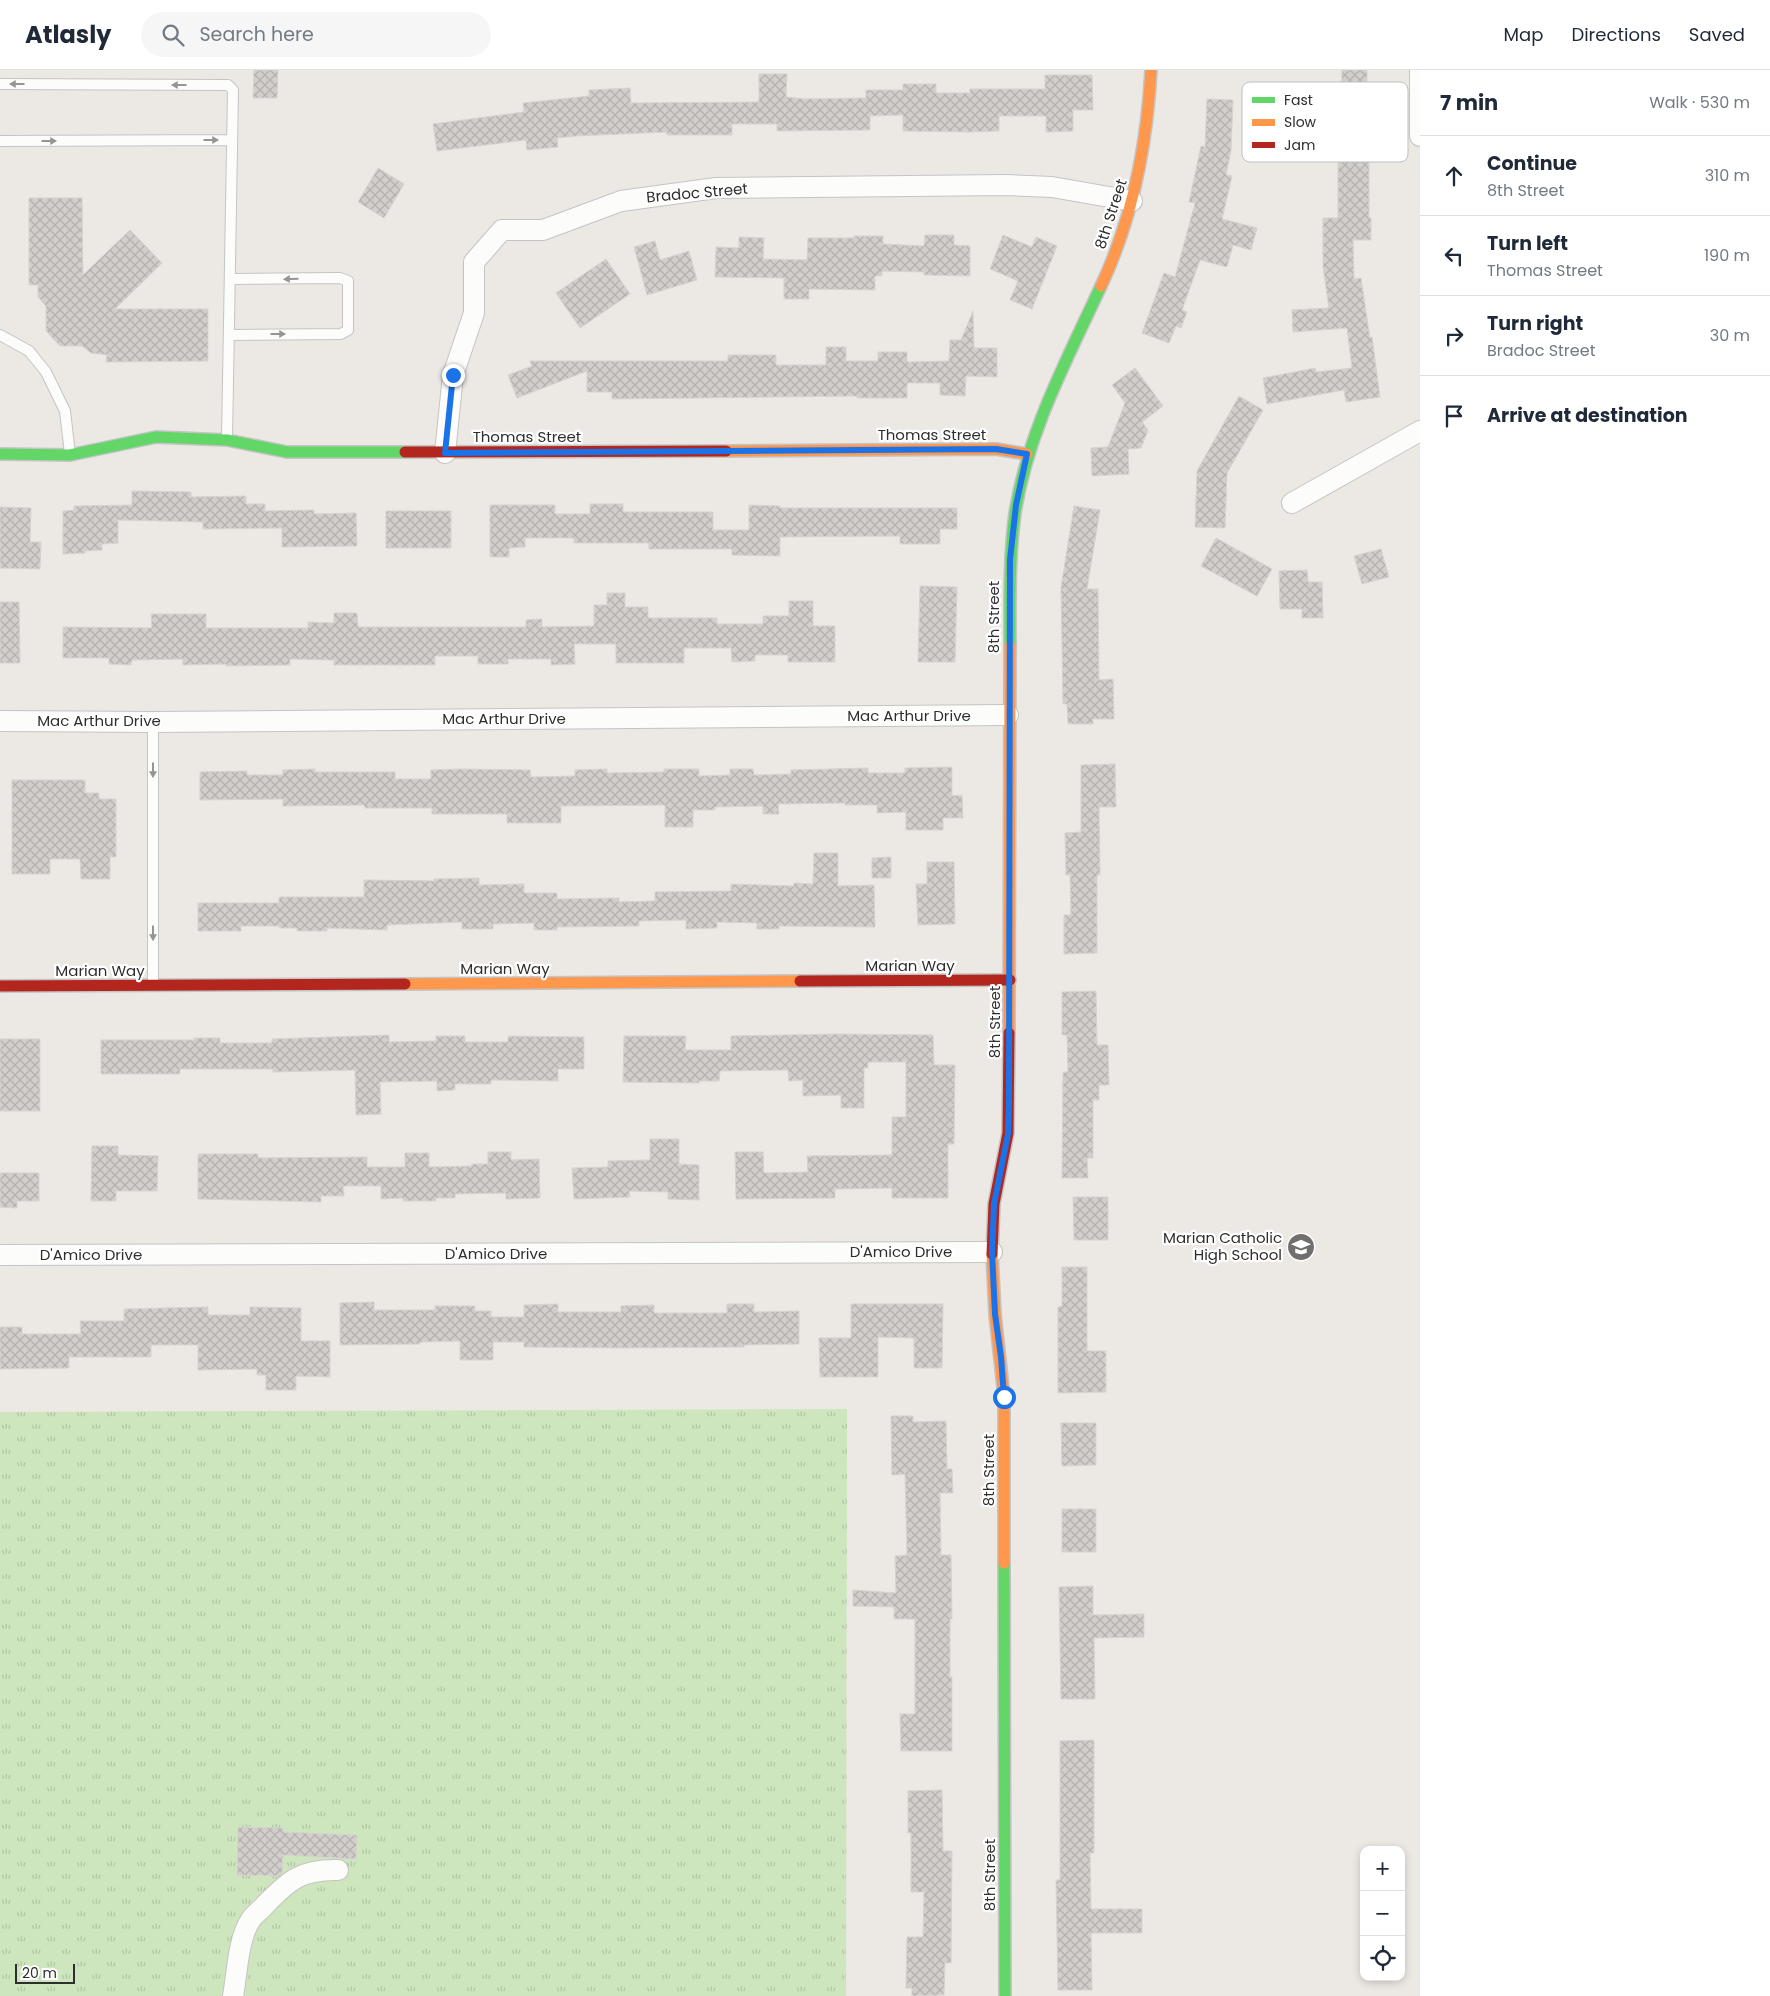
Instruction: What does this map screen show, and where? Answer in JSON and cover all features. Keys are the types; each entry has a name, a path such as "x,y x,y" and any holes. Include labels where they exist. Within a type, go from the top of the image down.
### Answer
{"street":[{"name":"8th Street","path":"1005,1996 1004,1397 995,1314 992,1252 994,1204 1008,1134 1010,560 1016,505 1027,454 1056,379 1118,245 1132,201 1146,132 1151,70"},
{"path":"1420,70 1420,136"},
{"name":"Bradoc Street","path":"445,453 453,375 474,313 474,262 502,230 542,230 621,201 716,188 1007,185 1052,187 1132,201"},
{"path":"1292,503 1420,430"},
{"name":"Thomas Street","path":"0,454 70,455 156,436 227,440 287,452 307,453 996,449 1027,454"},
{"name":"Mac Arthur Drive","path":"0,721 153,722 1008,715"},
{"name":"Marian Way","path":"0,986 1010,980"},
{"name":"D'Amico Drive","path":"0,1256 992,1252"},
{"path":"233,1996 241,1952 250,1921 284,1885 303,1873 326,1869 338,1870"}],"lane":[{"path":"0,84 228,85 233,90 227,440"},
{"path":"0,141 232,140"},
{"path":"229,335 342,334 348,330 348,281 340,278 230,279"},
{"path":"0,335 29,351 46,372 65,411 70,455"},
{"path":"153,722 154,986"}],"green space":[{"path":"847,1409 846,1996 0,1996 0,1412"}],"building":[{"path":"254,70 278,70 277,98 253,98"},
{"path":"1342,70 1367,70 1367,82 1341,82"},
{"path":"759,74 787,74 786,97 805,99 866,98 866,90 903,90 903,84 936,84 936,93 970,93 970,89 1045,89 1045,75 1092,75 1093,110 1073,110 1073,131 1046,132 1046,116 999,116 999,131 970,132 903,131 903,115 870,116 870,130 777,131 777,124 732,124 732,135 667,135 667,132 576,136 557,138 558,147 527,150 526,140 437,151 433,124 524,112 523,103 589,96 589,90 630,88 631,103 759,102"},
{"path":"1207,99 1233,100 1231,150 1226,175 1232,176 1222,219 1257,228 1251,250 1233,245 1227,267 1200,260 1182,310 1187,312 1181,328 1176,326 1169,343 1142,333 1164,273 1175,277 1195,203 1189,202 1201,146 1205,147"},
{"path":"1338,162 1369,162 1371,240 1353,240 1354,279 1361,278 1370,338 1372,337 1380,397 1346,402 1344,390 1267,404 1263,378 1315,368 1316,372 1352,368 1347,328 1293,332 1292,310 1329,308 1323,267 1323,218 1338,218"},
{"path":"378,168 404,184 384,218 358,202"},
{"path":"29,198 82,198 83,275 130,230 162,263 115,309 208,309 208,361 106,362 107,355 91,353 82,346 60,346 46,331 46,306 38,297 38,285 29,285"},
{"path":"925,235 954,235 954,245 970,246 970,276 924,275 924,272 882,271 882,276 875,276 875,290 809,289 809,299 784,299 784,278 715,277 716,247 739,248 739,237 764,238 763,259 807,260 808,238 883,236 883,244 924,246"},
{"path":"1003,235 1032,247 1036,237 1057,246 1032,309 1010,300 1018,281 990,269"},
{"path":"655,241 660,260 689,251 697,280 647,295 634,247"},
{"path":"606,259 630,294 580,328 556,293"},
{"path":"973,311 974,348 997,348 997,377 966,376 965,396 940,395 940,383 907,383 907,398 857,398 857,396 612,399 612,392 587,392 587,371 517,398 508,375 532,366 530,361 728,361 728,355 776,355 776,365 826,365 826,347 846,347 846,361 878,361 878,352 907,352 907,362 949,361 950,340 961,340"},
{"path":"1135,368 1163,406 1142,422 1148,430 1141,448 1128,449 1129,474 1092,476 1091,448 1108,447 1125,403 1112,385"},
{"path":"1239,396 1263,410 1227,473 1225,528 1195,527 1197,471"},
{"path":"132,491 191,492 191,497 246,496 246,504 265,504 265,511 314,510 314,514 356,513 357,546 282,547 282,528 203,529 203,522 118,520 118,543 102,544 102,550 63,554 63,511 74,510 74,506 132,505"},
{"path":"590,504 623,504 623,512 713,512 713,530 749,530 749,505 780,506 780,508 957,508 957,529 940,529 940,544 900,544 900,536 780,537 780,556 732,555 732,549 649,549 649,543 574,543 574,538 525,538 525,547 509,548 509,557 490,557 490,505 555,505 555,514 590,514"},
{"path":"1074,506 1100,510 1087,589 1098,589 1099,680 1113,679 1114,719 1093,719 1093,724 1068,724 1067,704 1063,704 1061,587"},
{"path":"0,507 31,508 30,542 41,542 40,569 0,568"},
{"path":"386,511 451,511 451,548 386,548"},
{"path":"1216,538 1272,569 1257,596 1201,566"},
{"path":"1381,549 1389,577 1362,584 1354,556"},
{"path":"1307,570 1308,582 1322,582 1323,618 1302,618 1302,609 1280,609 1279,571"},
{"path":"920,586 957,587 955,662 918,662"},
{"path":"607,593 625,593 625,607 648,607 648,618 717,618 717,624 763,624 763,616 789,616 789,601 813,601 813,626 835,626 835,662 788,662 788,655 755,655 755,661 732,662 731,648 684,648 684,663 616,663 616,644 574,644 575,664 551,665 551,659 508,659 508,664 478,664 478,656 435,656 435,665 334,665 334,660 290,659 290,665 183,665 183,659 132,660 131,665 109,664 109,658 63,658 63,627 152,628 151,614 206,614 206,628 308,628 308,622 334,623 334,613 357,613 358,627 526,627 526,620 542,619 542,627 594,626 594,605 607,605"},
{"path":"0,602 19,602 20,663 0,663"},
{"path":"1115,764 1116,807 1099,807 1100,875 1097,875 1097,953 1064,954 1064,915 1071,915 1070,875 1066,875 1065,833 1081,832 1081,765"},
{"path":"952,767 952,796 962,795 963,818 943,818 943,830 906,830 906,812 877,813 877,805 845,805 845,803 778,804 779,814 763,814 763,806 715,807 715,810 693,810 693,827 665,827 665,805 561,806 561,823 507,823 507,814 432,814 432,808 365,808 364,805 283,806 283,799 200,800 200,772 247,771 247,775 283,775 283,770 315,769 315,772 395,772 395,779 431,779 431,770 462,769 530,770 531,777 575,776 575,770 607,769 607,773 664,772 664,769 699,769 699,776 730,775 730,769 753,769 754,775 791,774 791,770 868,768 868,773 905,773 905,768"},
{"path":"12,780 85,780 85,793 99,793 99,799 116,799 116,857 110,857 110,879 81,879 80,859 50,859 50,874 12,874"},
{"path":"814,853 838,853 838,886 874,885 875,927 779,926 779,929 757,929 757,923 717,922 717,928 686,929 686,920 639,921 639,926 557,927 557,930 534,930 534,923 493,924 493,929 462,929 462,922 387,925 387,930 327,928 327,931 297,931 297,928 279,928 279,926 241,926 241,931 198,931 198,903 279,903 279,897 364,897 364,880 434,881 434,879 479,878 479,885 524,884 524,893 557,893 557,899 619,898 619,902 655,901 655,892 731,891 731,884 794,886 794,883 813,884"},
{"path":"891,857 891,878 872,878 872,858"},
{"path":"927,862 954,862 955,924 918,925 916,884 927,884"},
{"path":"1096,991 1097,1045 1108,1045 1109,1085 1099,1085 1099,1100 1093,1100 1093,1158 1087,1158 1088,1178 1062,1178 1063,1072 1068,1072 1067,1035 1062,1035 1062,992"},
{"path":"389,1035 389,1042 436,1041 436,1036 465,1036 465,1042 508,1042 508,1036 584,1037 584,1069 558,1069 558,1081 491,1080 491,1084 455,1084 455,1090 437,1091 437,1081 380,1082 381,1114 356,1115 355,1070 273,1072 273,1069 180,1069 180,1074 101,1074 101,1040 194,1040 194,1038 220,1038 220,1043 272,1043 272,1039"},
{"path":"933,1035 934,1065 955,1065 954,1144 948,1144 948,1198 892,1198 892,1188 835,1189 835,1198 736,1199 735,1152 763,1152 764,1173 808,1172 807,1156 892,1155 892,1117 906,1117 906,1062 868,1062 868,1068 864,1068 864,1108 841,1108 841,1095 803,1096 803,1080 789,1081 788,1070 720,1071 719,1081 699,1081 699,1083 623,1082 624,1036 686,1036 685,1050 731,1050 731,1036"},
{"path":"0,1039 40,1039 40,1111 0,1111"},
{"path":"650,1139 679,1139 679,1164 699,1165 699,1200 668,1199 668,1192 629,1191 630,1197 574,1199 572,1168 608,1167 608,1161 650,1160"},
{"path":"92,1146 118,1146 118,1155 158,1156 157,1191 116,1191 116,1201 91,1201"},
{"path":"488,1152 511,1152 511,1160 539,1159 540,1198 506,1199 506,1193 455,1194 455,1198 436,1198 436,1201 403,1201 403,1198 381,1199 381,1186 343,1186 344,1196 321,1196 321,1202 198,1199 198,1154 258,1154 258,1158 367,1157 367,1167 405,1167 405,1153 429,1153 429,1167 488,1164"},
{"path":"0,1173 39,1173 39,1201 17,1201 17,1208 0,1207"},
{"path":"1073,1197 1108,1197 1108,1240 1074,1240"},
{"path":"1062,1267 1087,1267 1087,1351 1106,1351 1106,1392 1058,1393 1058,1307 1062,1306"},
{"path":"374,1302 374,1310 435,1310 435,1306 475,1306 475,1311 491,1311 491,1317 524,1317 524,1305 558,1304 558,1312 621,1312 621,1306 654,1305 654,1313 727,1313 727,1304 754,1304 754,1312 799,1311 799,1344 744,1345 744,1347 621,1348 524,1347 524,1342 493,1342 493,1360 460,1360 460,1341 420,1342 420,1344 340,1345 340,1303"},
{"path":"851,1304 943,1304 942,1368 914,1368 914,1338 878,1337 878,1377 820,1377 819,1338 851,1338"},
{"path":"208,1307 208,1315 250,1315 250,1307 301,1308 301,1341 330,1341 330,1377 296,1376 296,1390 266,1390 266,1375 257,1375 257,1369 198,1370 198,1345 151,1345 151,1357 69,1357 69,1368 0,1369 0,1327 22,1327 22,1334 81,1334 80,1321 124,1321 124,1309"},
{"path":"891,1416 913,1416 913,1422 946,1421 947,1469 952,1469 953,1493 940,1493 941,1555 951,1555 952,1619 950,1619 950,1677 952,1677 952,1751 901,1751 900,1714 915,1714 915,1619 894,1619 894,1607 853,1606 853,1590 896,1593 895,1556 907,1555 905,1474 892,1475"},
{"path":"1061,1423 1096,1423 1096,1465 1062,1466"},
{"path":"1062,1509 1096,1509 1096,1552 1062,1552"},
{"path":"1093,1586 1093,1615 1144,1614 1144,1637 1094,1638 1095,1699 1061,1699 1059,1587"},
{"path":"1094,1740 1094,1853 1090,1853 1091,1909 1142,1909 1142,1933 1091,1933 1092,1990 1058,1990 1056,1880 1060,1880 1060,1741"},
{"path":"942,1790 943,1851 952,1851 951,1963 945,1963 944,1995 912,1996 912,1988 906,1988 907,1937 923,1937 924,1892 911,1892 911,1833 908,1833 908,1791"},
{"path":"238,1827 283,1828 283,1832 357,1835 356,1859 283,1855 282,1873 278,1876 237,1875"}],"traffic: fast":[{"path":"1010,646 1012,546 1015,513 1021,483 1029,453 1050,397 1101,286"},
{"path":"0,454 70,455 156,437 227,440 287,452 405,452"},
{"path":"1004,1563 1005,1996"}],"traffic: slow":[{"path":"1101,286 1122,234 1130,208 1142,153 1151,70"},
{"path":"726,451 996,449 1027,454"},
{"path":"1009,1033 1010,646"},
{"path":"405,984 800,981"},
{"path":"992,1254 995,1314 1004,1397 1004,1563"}],"traffic: jam":[{"path":"405,452 726,451"},
{"path":"800,981 1010,980"},
{"path":"0,986 405,984"},
{"path":"992,1254 994,1204 1008,1133 1009,1033"}],"place":[{"name":"Marian Catholic High School","path":"1301,1247"}],"route":[{"path":"453,375 445,453 996,449 1027,454 1016,505 1010,560 1008,715 1009,1102 1008,1134 998,1178 992,1227 992,1277 1004,1397"}]}
